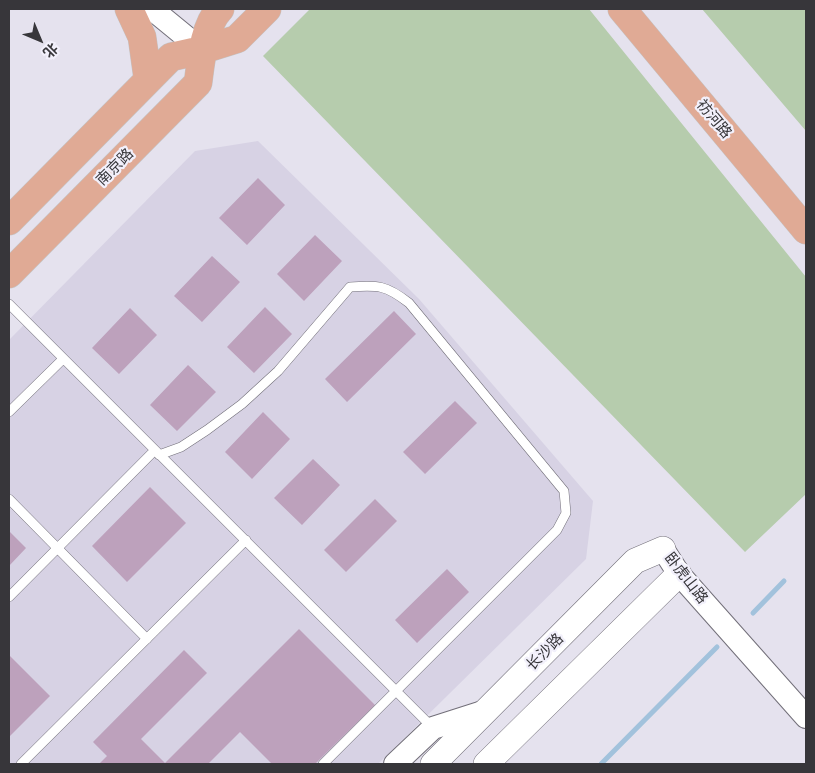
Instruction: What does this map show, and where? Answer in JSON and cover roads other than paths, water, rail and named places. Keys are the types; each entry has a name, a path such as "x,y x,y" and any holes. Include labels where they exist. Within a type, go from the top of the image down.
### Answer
{"main road":[{"path":"129,9 142,37 148,80"},
{"name":"南京路","path":"9,274 198,83 202,50 214,15 220,9"},
{"path":"9,221 171,57 237,39 267,9"},
{"name":"祊河路","path":"622,9 806,230"},
{"name":"祊河路","path":"646,9 806,200"},
{"name":"长沙路","path":"433,764 635,561 663,549"},
{"path":"486,764 679,574"}],"street":[{"path":"152,9 202,50"},
{"name":"卧虎山路","path":"663,549 679,574 806,718"},
{"name":"卧虎山路","path":"663,549 687,565 806,697"},
{"path":"395,764 433,728 486,711"}],"lane":[{"path":"9,597 157,453 180,447 242,404 278,371 350,287 374,286 394,291 409,303 564,491 566,513 557,530 323,764"},
{"path":"9,304 433,728"},
{"path":"9,412 63,359"},
{"path":"9,499 147,639"},
{"path":"22,764 246,540"}],"waterway":[{"path":"753,613 784,581"},
{"path":"601,764 717,647"}]}
